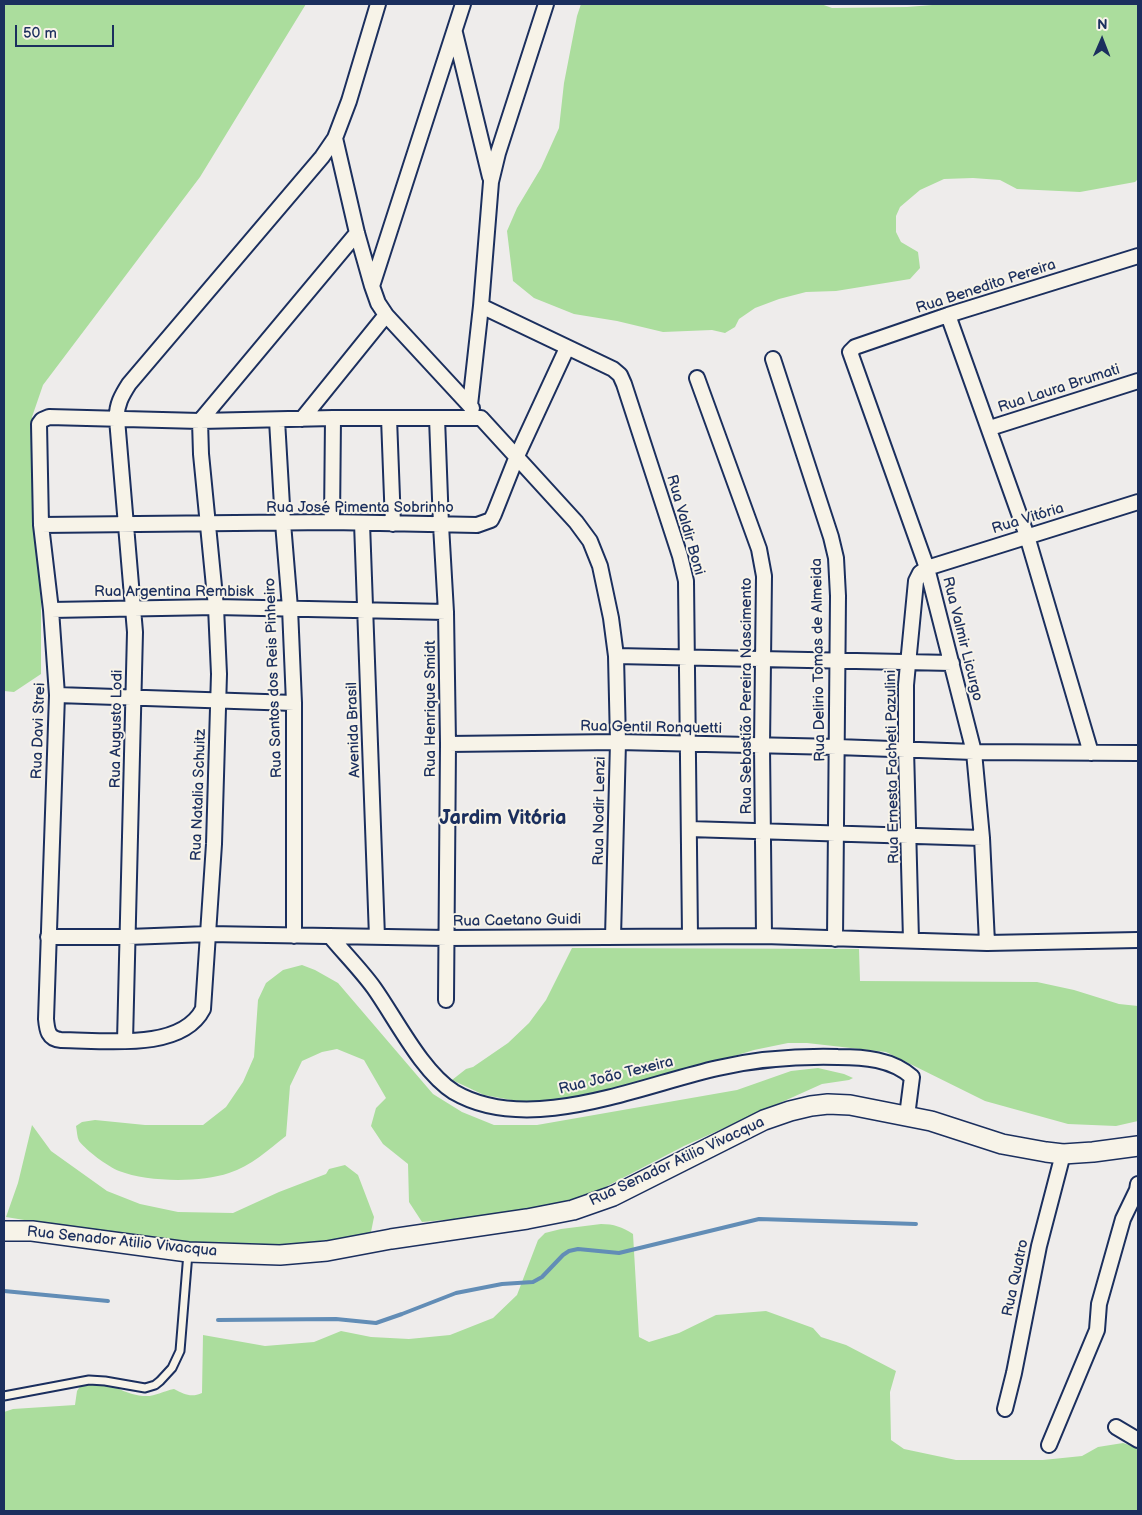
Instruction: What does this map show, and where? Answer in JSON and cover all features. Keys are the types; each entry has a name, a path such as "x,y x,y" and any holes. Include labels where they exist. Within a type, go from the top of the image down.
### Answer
{"street":[{"name":"Rua Augusto Lodi","path":"125,1041 134,697 134,607 117,419 118,406 121,397 130,384 322,157 335,138 349,101 378,4"},
{"path":"372,286 463,4"},
{"path":"470,404 481,306 491,182 498,153 546,4"},
{"path":"455,32 491,182"},
{"name":"Rua Nodir Lenzi","path":"335,138 357,233 378,303 386,315 470,404 576,522 590,541 600,566 611,618 616,656 618,742 613,936"},
{"path":"200,421 357,233"},
{"name":"Rua Benedito Pereira","path":"850,356 851,350 855,347 948,315 1138,256"},
{"name":"Rua Valdir Boni","path":"481,306 613,369 620,375 624,384 684,570 687,599 688,658 690,936"},
{"path":"302,419 386,315"},
{"path":"948,315 990,428 1027,536 1091,753"},
{"name":"Rua José Pimenta Sobrinho","path":"41,525 208,525 362,522 441,525 478,524 491,520 516,456 566,348"},
{"name":"Rua Valmir Licurgo","path":"850,356 927,568 974,752 982,838 987,943"},
{"name":"Rua Delirio Tomas de Almeida","path":"774,360 832,537 838,577 835,939"},
{"name":"Rua Sebastião Pereira Nascimento","path":"697,378 761,558 765,591 762,746 764,936"},
{"name":"Rua Laura Brumati","path":"990,428 1138,381"},
{"name":"Rua Davi Strei","path":"53,1038 49,1034 46,1019 57,695 52,610 41,525 39,424 49,416 117,419"},
{"path":"117,419 200,421 333,418 481,418"},
{"path":"332,522 333,418"},
{"path":"389,418 392,524"},
{"name":"Rua Henrique Smidt","path":"438,418 446,612 448,744 448,938 446,1000"},
{"name":"Rua Santos dos Reis Pinheiro","path":"277,420 290,608 294,703 294,936"},
{"name":"Rua Natalia Schuitz","path":"53,1038 61,1040 125,1041 156,1039 190,1026 200,1016 204,1003 214,844 219,645 200,421"},
{"name":"Rua Vitória","path":"927,568 1138,503"},
{"name":"Avenida Brasil","path":"362,522 377,937"},
{"name":"Rua Ernesta Facheti Pazulini","path":"911,940 906,749 908,663 916,582 920,572 927,568"},
{"name":"Rua Argentina Rembisk","path":"52,610 216,607 446,612"},
{"path":"616,656 952,663"},
{"path":"57,695 294,703"},
{"name":"Rua Gentil Ronquetti","path":"448,744 618,742 974,752 1138,753"},
{"path":"689,829 982,838"},
{"name":"Rua Caetano Guidi","path":"48,937 208,934 448,938 764,936 987,943 1138,940"},
{"name":"Rua João Texeira","path":"330,936 373,986 434,1074 447,1087 469,1099 498,1106 523,1109 550,1108 593,1101 729,1066 784,1058 854,1057 890,1063 912,1077 907,1116"},
{"name":"Rua Senador Atilio Vivacqua","path":"4,1231 32,1232 188,1252 306,1254 446,1230 547,1216 573,1210 613,1196 764,1120 811,1106 843,1105 907,1116 931,1121 1002,1144 1046,1152 1063,1154 1138,1146"},
{"name":"Rua Quatro","path":"1005,1409 1039,1246 1063,1154"},
{"path":"1049,1445 1096,1330 1099,1304 1122,1219 1137,1190 1138,1184"},
{"path":"1116,1427 1138,1440"}],"lane":[{"path":"4,1396 90,1380 145,1388 155,1385 172,1368 180,1351 188,1252"}],"green space":[{"path":"4,4 306,4 200,177 43,385 32,417 31,447 33,529 37,529 41,602 41,674 14,692 4,691"},
{"path":"581,4 821,4 832,8 907,7 945,4 1138,4 1138,179 1135,182 1080,192 1017,189 1000,180 973,178 944,179 920,190 900,207 896,216 896,232 901,242 918,252 920,268 910,279 836,291 806,292 779,299 755,308 739,319 735,327 725,333 712,330 663,332 617,321 574,314 534,298 513,281 507,231 517,208 541,168 559,128 564,83"},
{"path":"572,948 859,949 860,981 1037,982 1074,990 1119,1004 1138,1006 1138,1121 1116,1126 1068,1124 985,1101 886,1052 807,1043 788,1043 754,1050 632,1087 568,1102 517,1101 484,1095 452,1080 508,1043 529,1023 546,1000"},
{"path":"302,965 338,983 433,1094 462,1112 494,1125 537,1125 737,1090 791,1071 818,1068 853,1078 822,1084 684,1146 592,1194 531,1212 422,1222 409,1202 408,1164 383,1144 371,1126 376,1108 386,1098 364,1060 337,1049 322,1052 302,1061 290,1086 286,1136 252,1162 229,1173 189,1180 159,1179 131,1175 109,1166 92,1154 79,1141 76,1126 82,1122 95,1120 145,1125 203,1125 226,1107 243,1082 254,1057 258,1000 266,983 283,970"},
{"path":"32,1125 51,1151 107,1191 140,1204 178,1212 233,1213 279,1192 326,1174 329,1169 345,1165 358,1175 374,1217 371,1232 347,1238 265,1247 209,1246 6,1217 18,1183"},
{"path":"601,1224 618,1226 633,1234 639,1337 649,1342 679,1333 716,1315 766,1311 813,1328 821,1337 846,1345 896,1371 890,1392 891,1440 904,1449 956,1460 1043,1460 1082,1456 1098,1447 1123,1443 1138,1448 1138,1511 4,1511 4,1412 13,1409 75,1405 77,1391 81,1385 91,1383 100,1383 143,1396 155,1395 174,1389 191,1395 202,1393 203,1335 265,1346 314,1342 341,1331 371,1337 409,1339 450,1335 493,1318 517,1295 538,1240 545,1233"}],"waterway":[{"path":"218,1320 336,1319 376,1323 456,1293 502,1284 533,1282 542,1277 569,1251 578,1249 619,1253 759,1219 916,1224"},
{"path":"4,1291 108,1301"}],"district":[{"name":"Jardim Vitória","path":"503,819"}]}
